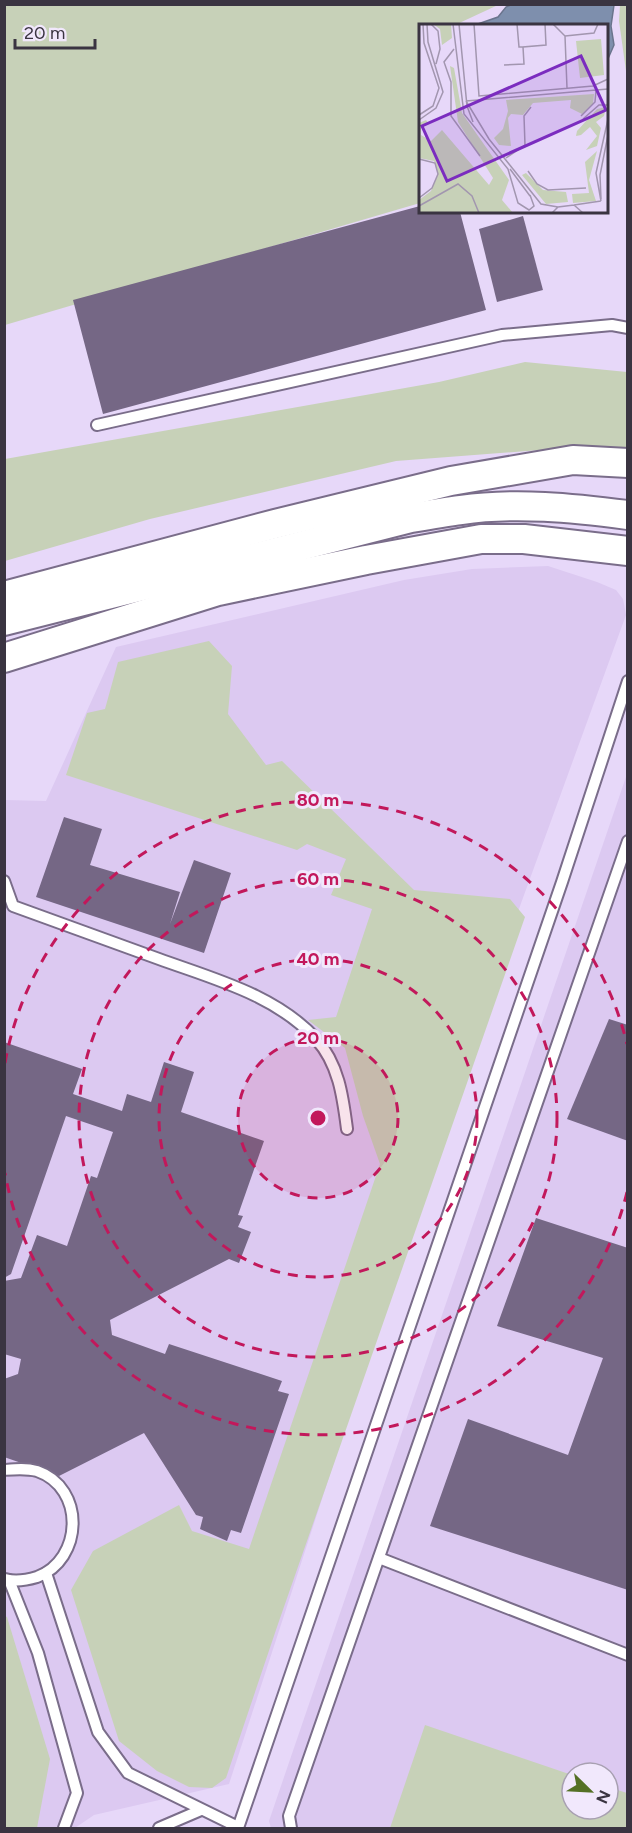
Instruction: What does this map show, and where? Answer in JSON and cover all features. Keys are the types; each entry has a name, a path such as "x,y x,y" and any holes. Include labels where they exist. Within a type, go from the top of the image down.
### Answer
{"main road":[{"path":"4,596 275,524 451,481 573,460 627,464"},
{"path":"4,621 411,518 463,509 550,508 627,515"},
{"path":"4,658 218,591 481,539 524,539 627,551"}],"lane":[{"path":"97,425 502,335 612,325 627,328"},
{"path":"46,1573 98,1732 128,1773 238,1828 562,882 627,681"},
{"path":"291,1828 290,1816 627,841"},
{"path":"4,881 13,906 253,993 301,1025 318,1041 332,1064 342,1091 347,1129"},
{"path":"4,1470 21,1468 38,1472 59,1487 72,1509 74,1527 70,1544 61,1561 46,1573 28,1580 7,1580 38,1653 77,1793 64,1828"},
{"path":"379,1558 627,1654"},
{"path":"159,1828 201,1810"}],"shaded area":[{"path":"548,566 616,590 623,599 626,615 476,1027 229,1784 94,1815 75,1828 5,1828 5,800 46,801 116,647 404,580 472,569"},
{"path":"627,774 627,1828 271,1828 269,1821"}],"green space":[{"path":"5,5 498,5 457,24 419,24 419,203 5,325"},
{"path":"620,5 627,5 626,71 619,21"},
{"path":"525,362 627,372 627,449 592,446 396,461 150,519 5,561 5,459 439,382"},
{"path":"209,641 232,666 228,714 266,765 282,761 414,890 510,899 525,917 226,1778 212,1788 189,1787 157,1771 119,1741 71,1590 93,1551 179,1505 192,1531 249,1549 380,1164 363,1116 345,1048 308,1020 336,1017 372,909 331,895 346,859 307,844 297,850 66,775 87,713 105,709 118,662"},
{"path":"5,1616 50,1759 37,1828 5,1827"},
{"path":"425,1725 560,1771 560,1821 620,1821 620,1791 627,1793 627,1828 390,1828"}],"water":[{"path":"513,4 614,5 611,26 614,45 608,59 608,24 478,24 498,17 506,7"}],"building":[{"path":"419,206 419,213 460,213 486,310 103,414 73,300"},
{"path":"523,216 543,290 497,302 479,229"},
{"path":"64,817 102,829 90,865 180,892 170,924 194,860 231,873 204,953 36,897"},
{"path":"609,1019 628,1025 628,1141 567,1119"},
{"path":"4,1042 82,1069 73,1094 122,1111 127,1094 151,1102 164,1062 194,1072 181,1112 264,1141 238,1215 243,1216 238,1227 251,1232 239,1263 229,1259 110,1320 112,1335 165,1354 169,1344 282,1381 278,1391 289,1394 241,1533 231,1530 227,1541 200,1529 203,1517 196,1515 144,1433 59,1476 4,1457 4,1379 18,1374 21,1359 4,1354 4,1281 21,1278 37,1235 67,1246 91,1176 97,1178 113,1132 66,1116 11,1274 4,1278"},
{"path":"536,1218 628,1248 628,1590 430,1526 468,1419 568,1455 603,1358 497,1326"}]}
